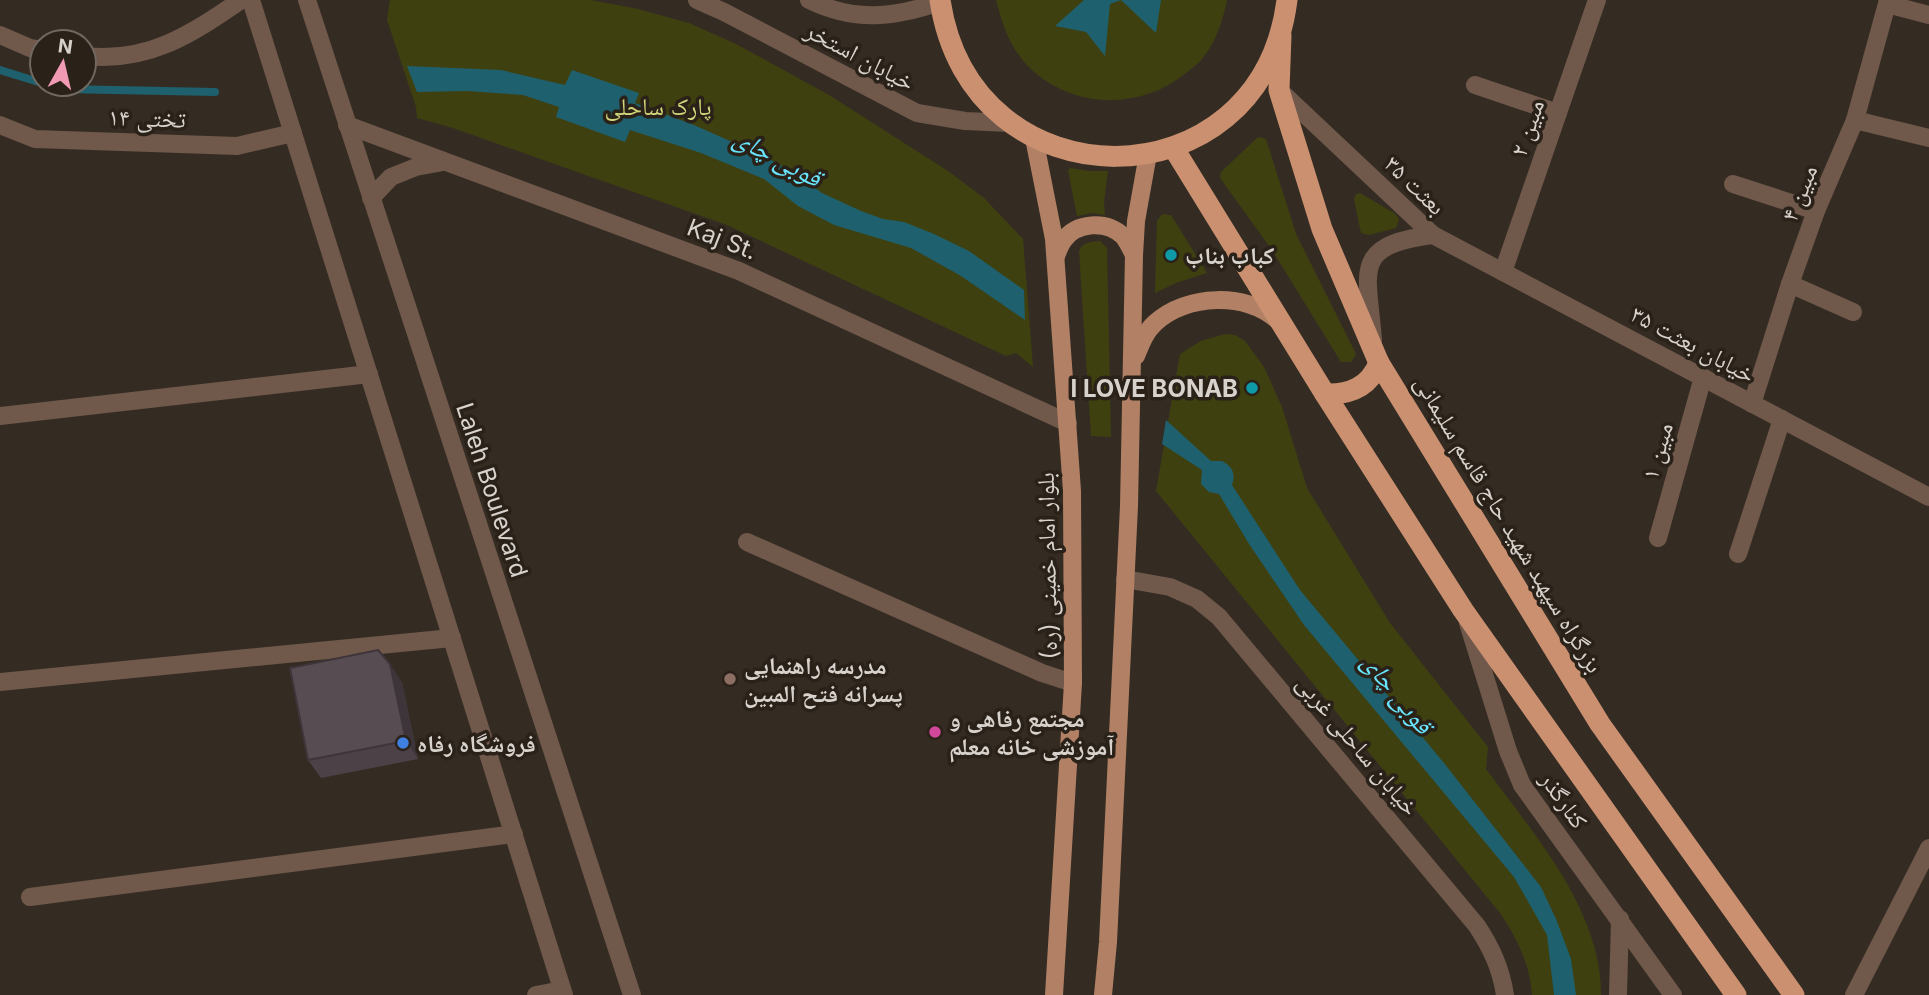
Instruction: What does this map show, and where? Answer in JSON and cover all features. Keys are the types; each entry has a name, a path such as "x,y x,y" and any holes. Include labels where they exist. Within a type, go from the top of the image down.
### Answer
{"highway":[{"path":"940,1 947,35 957,61 971,84 989,105 1034,138 1061,149 1119,157 1148,154 1173,147 1196,137 1237,106 1254,87 1268,65 1281,35 1287,0"},
{"name":"بزرگراه سپهبد شهید حاج قاسم سلیمانی","path":"1281,35 1279,90 1322,229 1376,356 1600,724 1794,995"},
{"path":"1173,147 1325,394 1463,610 1736,995"},
{"path":"1325,394 1340,395 1355,391 1367,382 1376,356"}],"main road":[{"name":"بلوار امام خمینی (ره)","path":"1034,138 1056,256 1072,491 1073,682 1054,995"},
{"path":"1103,995 1125,579 1134,255 1136,221 1148,154"},
{"path":"1056,256 1064,240 1074,231 1086,226 1100,225 1124,236 1134,255"},
{"path":"1133,362 1146,333 1155,322 1170,312 1202,301 1236,301 1267,311 1284,327"}],"street":[{"path":"98,56 124,57 158,49 194,32 241,0"},
{"path":"251,0 563,992 536,995"},
{"name":"Laleh Boulevard","path":"307,0 632,995"},
{"name":"خیابان استخر","path":"697,0 917,113 965,121 1009,122"},
{"name":"خیابان استخر","path":"809,0 839,13 864,16 907,13 940,1"},
{"name":"مبین ۲","path":"1503,272 1597,0"},
{"path":"1887,2 1929,15"},
{"name":"مبین ۴","path":"1752,404 1816,211 1855,120 1887,2"},
{"path":"0,35 28,47"},
{"path":"1475,85 1558,113"},
{"name":"بعثت ۳۵","path":"1279,90 1433,235"},
{"path":"1855,120 1929,138"},
{"name":"تختی ۱۴","path":"0,125 35,139 237,146 293,133"},
{"name":"Kaj St.","path":"347,125 739,271 1068,423"},
{"path":"371,198 391,177 416,167 443,162"},
{"path":"1733,184 1816,211"},
{"name":"بعثت ۳۵","path":"1376,356 1368,268 1374,256 1387,245 1405,238 1433,235"},
{"name":"خیابان بعثت ۳۵","path":"1433,235 1929,497"},
{"path":"1790,284 1853,312"},
{"path":"0,416 369,374"},
{"name":"مبین ۱","path":"1658,538 1703,377"},
{"path":"1738,554 1782,419"},
{"path":"747,542 1042,673 1073,682"},
{"name":"خیابان ساحلی غربی","path":"1125,579 1179,591 1197,599 1219,617 1477,926 1501,970 1505,995"},
{"name":"کنارگذر","path":"1463,610 1508,751 1522,785 1673,995"},
{"path":"0,681 452,638"},
{"path":"30,897 513,834"},
{"path":"1854,995 1929,848"},
{"path":"1618,995 1620,919"}],"green space":[{"name":"پارک ساحلی","path":"390,0 591,0 638,9 689,23 736,44 829,95 948,171 984,198 1023,239 1033,367 1016,353 1006,356 727,225 453,128 417,118 416,107 387,20"},
{"path":"996,0 1227,0 1215,38 1202,59 1186,73 1167,86 1147,94 1104,100 1082,97 1061,89 1042,78 1025,63 1007,33"},
{"path":"1258,137 1266,139 1296,234 1356,354 1351,362 1341,362 1272,250 1220,178 1221,172"},
{"path":"1068,170 1108,171 1105,215 1091,213 1077,216"},
{"path":"1360,193 1394,213 1399,219 1396,228 1369,235 1361,233 1354,199 1356,194"},
{"path":"1162,214 1171,215 1207,273 1155,293 1157,221"},
{"path":"1100,241 1107,248 1111,437 1091,436 1079,251 1085,244"},
{"path":"1225,334 1235,335 1245,341 1264,367 1282,407 1307,488 1390,623 1488,747 1486,769 1562,875 1590,933 1598,964 1601,995 1532,995 1522,952 1500,913 1156,491 1180,354 1201,341"}],"water":[{"path":"1084,0 1121,0 1110,4 1105,56 1086,32 1055,26"},
{"path":"1121,0 1161,0 1156,33"},
{"name":"قوبی چای","path":"407,66 501,70 565,85 572,70 639,93 635,103 764,156 798,175 822,193 883,219 904,222 969,251 1024,290 1025,320 961,276 911,248 834,225 798,206 764,179 701,153 630,130 625,142 556,117 559,107 523,95 467,91 417,92"},
{"name":"قوبی چای","path":"1166,420 1211,461 1222,461 1231,468 1234,477 1232,485 1300,590 1444,763 1541,887 1571,959 1576,995 1554,995 1547,935 1514,877 1304,625 1219,494 1209,492 1201,484 1202,470 1162,444"}],"building":[{"path":"378,650 390,664 406,741 308,760 290,668"}],"waterway":[{"name":"قوبی چای","path":"0,70 28,79"},
{"name":"قوبی چای","path":"98,90 215,92"}],"place":[{"name":"کباب بناب","path":"1171,255"},
{"name":"I LOVE BONAB","path":"1252,388"},
{"name":"مدرسه راهنمایی پسرانه فتح المبین","path":"730,679"},
{"name":"مجتمع رفاهی و آموزشی خانه معلم","path":"935,732"},
{"name":"فروشگاه رفاه","path":"403,743"}]}
